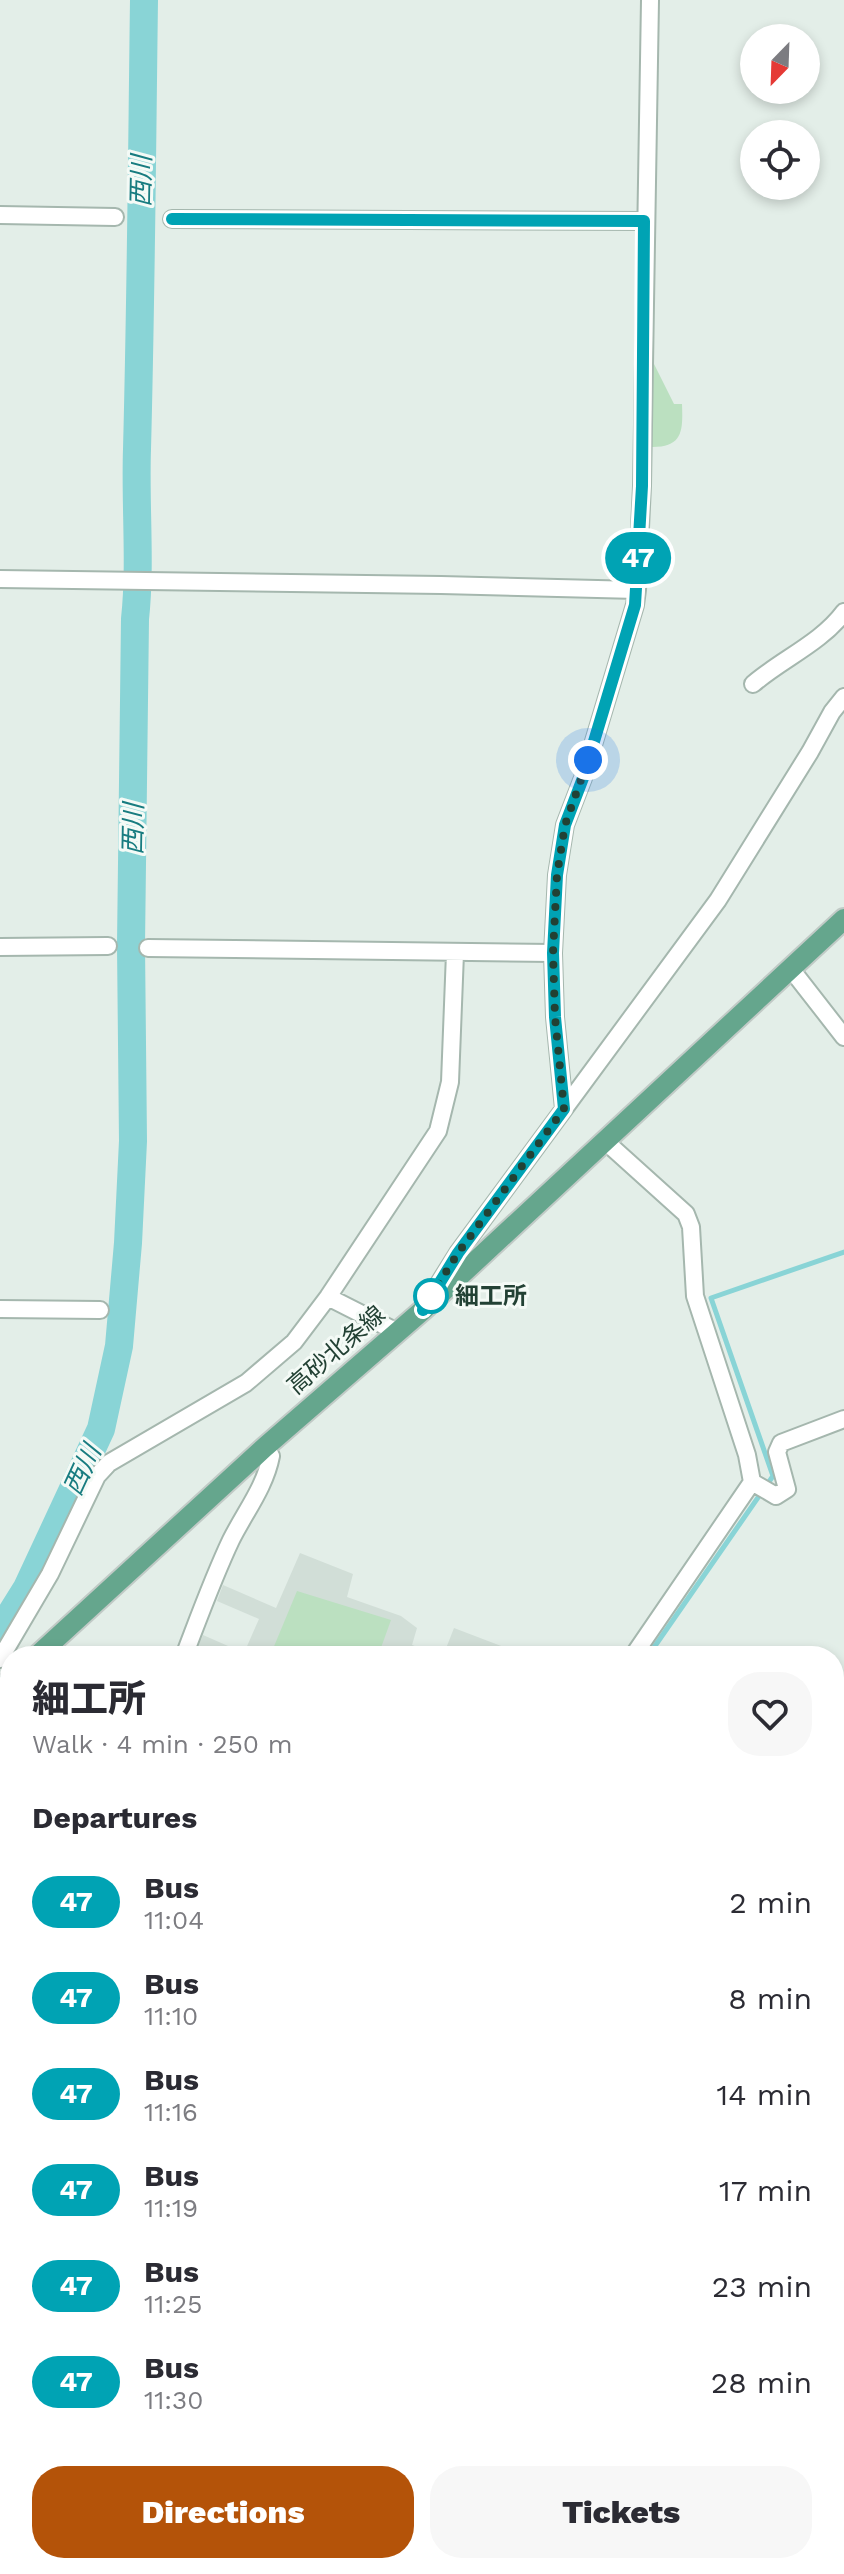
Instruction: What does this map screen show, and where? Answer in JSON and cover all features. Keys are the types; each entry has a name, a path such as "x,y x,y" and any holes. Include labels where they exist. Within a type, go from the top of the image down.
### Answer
{"main road":[{"name":"高砂北条線","path":"48,1646 265,1447 423,1310 844,919"}],"street":[{"path":"564,1109 555,1017 553,953 557,875 565,825 583,778 637,590 642,486 650,0"},
{"path":"0,215 115,217"},
{"path":"172,219 644,221"},
{"path":"0,579 637,590"},
{"path":"753,684 833,627 844,612"},
{"path":"423,1310 458,1253 718,900 844,697"},
{"path":"0,947 108,946"},
{"path":"148,948 553,953"},
{"path":"8,1646 50,1574 97,1476 109,1463 246,1383 294,1342 328,1297 438,1131 450,1082 455,953"},
{"path":"791,969 844,1037"},
{"path":"605,1141 686,1214 691,1227 695,1296 747,1455 752,1482 640,1646"},
{"path":"328,1297 397,1332"},
{"path":"0,1309 100,1310"},
{"path":"752,1482 776,1496 787,1489 777,1452 781,1443 844,1419"},
{"path":"188,1646 231,1540 259,1491 271,1456 265,1447"}],"shaded area":[{"path":"300,1553 353,1574 347,1597 401,1616 417,1628 412,1645 415,1646 247,1646 259,1619 217,1601 223,1585 276,1608"},
{"path":"454,1628 501,1646 447,1646"},
{"path":"203,1635 228,1646 198,1646"}],"green space":[{"path":"651,358 674,404 682,404 679,436 661,447 650,447"},
{"path":"297,1591 391,1620 382,1646 274,1646"}],"waterway":[{"name":"西川","path":"0,1631 27,1588 101,1429 119,1346 133,1141 131,945 144,0"},
{"path":"655,1646 773,1476 711,1298 844,1252"}],"bus line":[{"name":"47","path":"172,219 644,221 642,486 635,605 583,778 565,825 557,875 553,953 555,1017 564,1109 458,1253 423,1310"}],"place":[{"name":"細工所","path":"431,1296"}],"route":[{"path":"431,1296 458,1253 564,1109 555,1017 553,953 557,875 565,825 588,760"}]}
